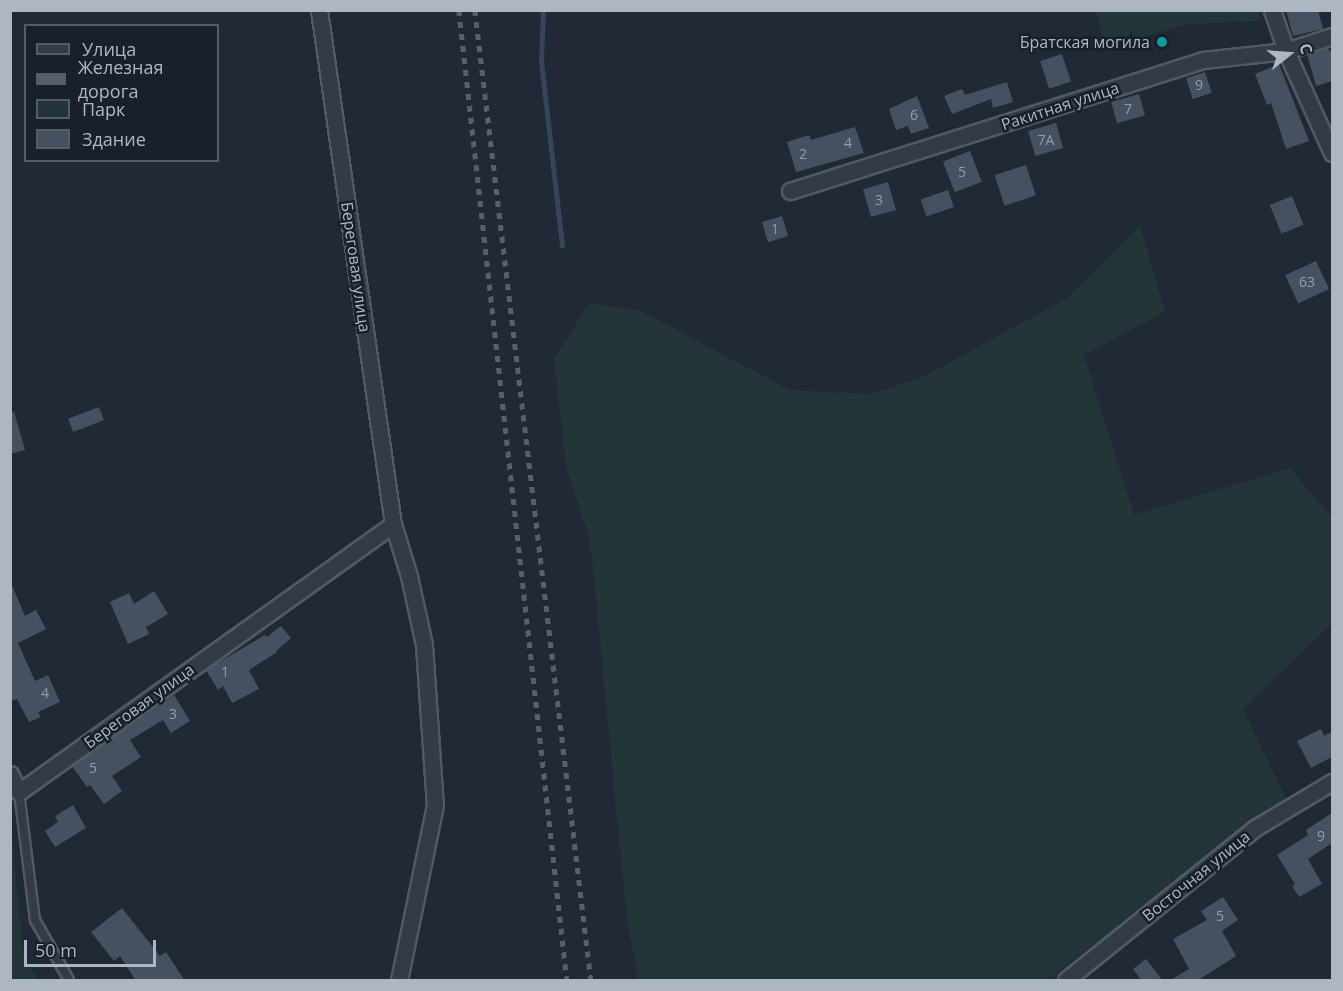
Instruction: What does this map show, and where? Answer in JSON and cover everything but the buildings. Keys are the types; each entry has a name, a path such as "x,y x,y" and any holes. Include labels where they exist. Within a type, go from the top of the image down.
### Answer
{"street":[{"name":"Береговая улица","path":"319,10 393,524 409,576 423,645 435,805 399,981"},
{"path":"1272,10 1286,51 1332,153"},
{"name":"Ракитная улица","path":"790,191 1203,60 1286,51 1332,36"},
{"name":"Береговая улица","path":"19,792 393,524"},
{"path":"10,774 19,792"},
{"name":"Восточная улица","path":"1066,981 1255,828 1332,782"}],"lane":[{"path":"19,792 35,920 69,981"}],"green space":[{"path":"1096,11 1257,11 1261,21 1187,24 1106,48"},
{"path":"1140,225 1165,312 1084,355 1134,515 1290,468 1332,517 1332,624 1243,709 1287,800 1047,980 638,980 626,912 592,558 587,531 566,467 554,359 589,303 641,311 790,390 872,394 925,376 1069,297"},
{"path":"11,827 24,961 40,980 11,980"}],"waterway":[{"path":"543,10 541,61 562,246"}],"railway":[{"path":"459,10 567,980"},
{"path":"475,10 591,980"}],"place":[{"name":"Братская могила","path":"1162,42"}]}
